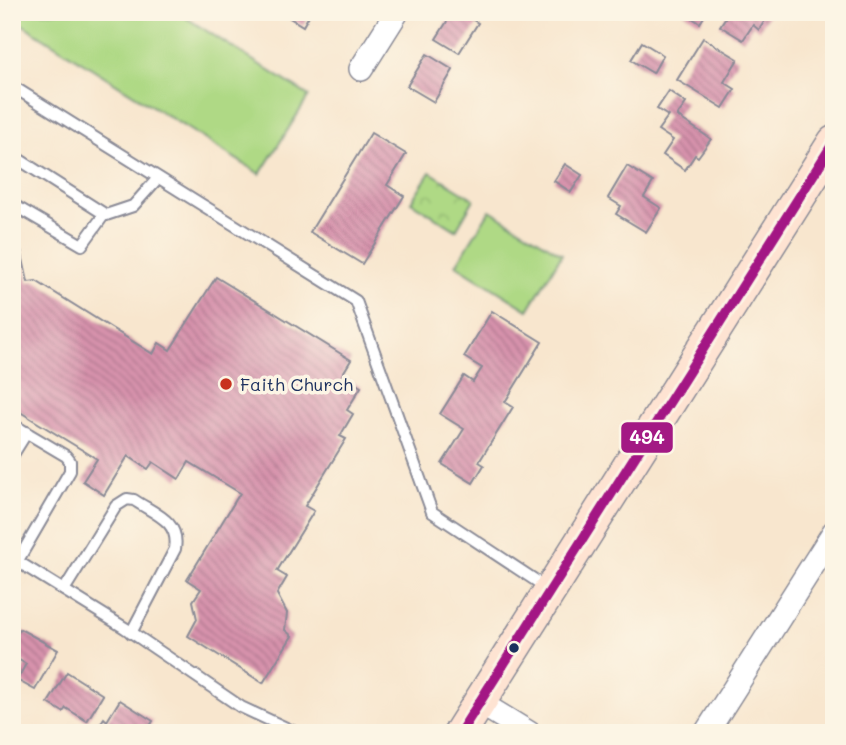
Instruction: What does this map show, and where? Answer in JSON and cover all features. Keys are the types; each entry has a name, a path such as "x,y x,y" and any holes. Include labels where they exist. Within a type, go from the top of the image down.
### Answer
{"main road":[{"path":"460,733 834,142"}],"street":[{"path":"361,69 397,12"},
{"path":"706,733 834,532"},
{"path":"480,703 529,733"}],"lane":[{"path":"12,86 356,301 432,512 550,590"},
{"path":"12,155 106,215"},
{"path":"12,204 82,245 106,215 133,206 158,178"},
{"path":"12,424 70,461 70,471 15,560 241,707 297,733"},
{"path":"12,456 27,432"},
{"path":"64,590 116,506 128,499 134,500 173,526 177,538 175,549 131,633"}],"green space":[{"path":"12,12 177,12 309,96 260,174 12,18"},
{"path":"430,172 474,199 456,230 411,202"},
{"path":"490,210 562,254 528,310 456,265"}],"building":[{"path":"280,12 311,12 303,26"},
{"path":"453,12 460,12 478,23 459,53 436,39"},
{"path":"683,12 707,12 700,23"},
{"path":"729,12 770,12 759,30 753,25 743,40 720,26"},
{"path":"703,38 738,59 724,82 735,89 723,108 677,80"},
{"path":"642,42 663,55 653,73 631,60"},
{"path":"427,54 453,70 434,102 407,86"},
{"path":"669,91 686,103 677,116 711,139 685,170 663,155 673,140 658,130 668,116 657,109"},
{"path":"371,133 406,154 387,185 404,196 362,264 310,232"},
{"path":"565,164 582,175 571,192 554,181"},
{"path":"627,166 653,182 644,197 661,208 646,232 616,214 621,206 608,198"},
{"path":"12,225 16,227 28,282 36,281 153,354 159,343 170,350 216,277 351,360 342,375 361,387 347,410 353,414 340,436 346,439 305,506 314,511 277,571 287,577 277,594 287,613 285,630 292,636 263,683 188,636 197,619 193,601 201,589 187,580 240,493 189,462 179,479 153,462 148,469 128,456 104,495 83,481 97,459 12,407"},
{"path":"492,311 542,342 505,402 513,407 479,462 484,465 473,483 442,464 464,429 440,414 464,376 473,382 482,368 464,357"},
{"path":"20,629 58,650 35,690 17,680 26,664 12,656 12,642"},
{"path":"67,672 103,695 87,721 66,708 63,712 48,703"},
{"path":"120,700 153,721 146,733 94,733 104,718 107,721"}],"transit line":[{"name":"494","path":"460,733 834,142"}],"place":[{"name":"Faith Church","path":"226,384"}]}
